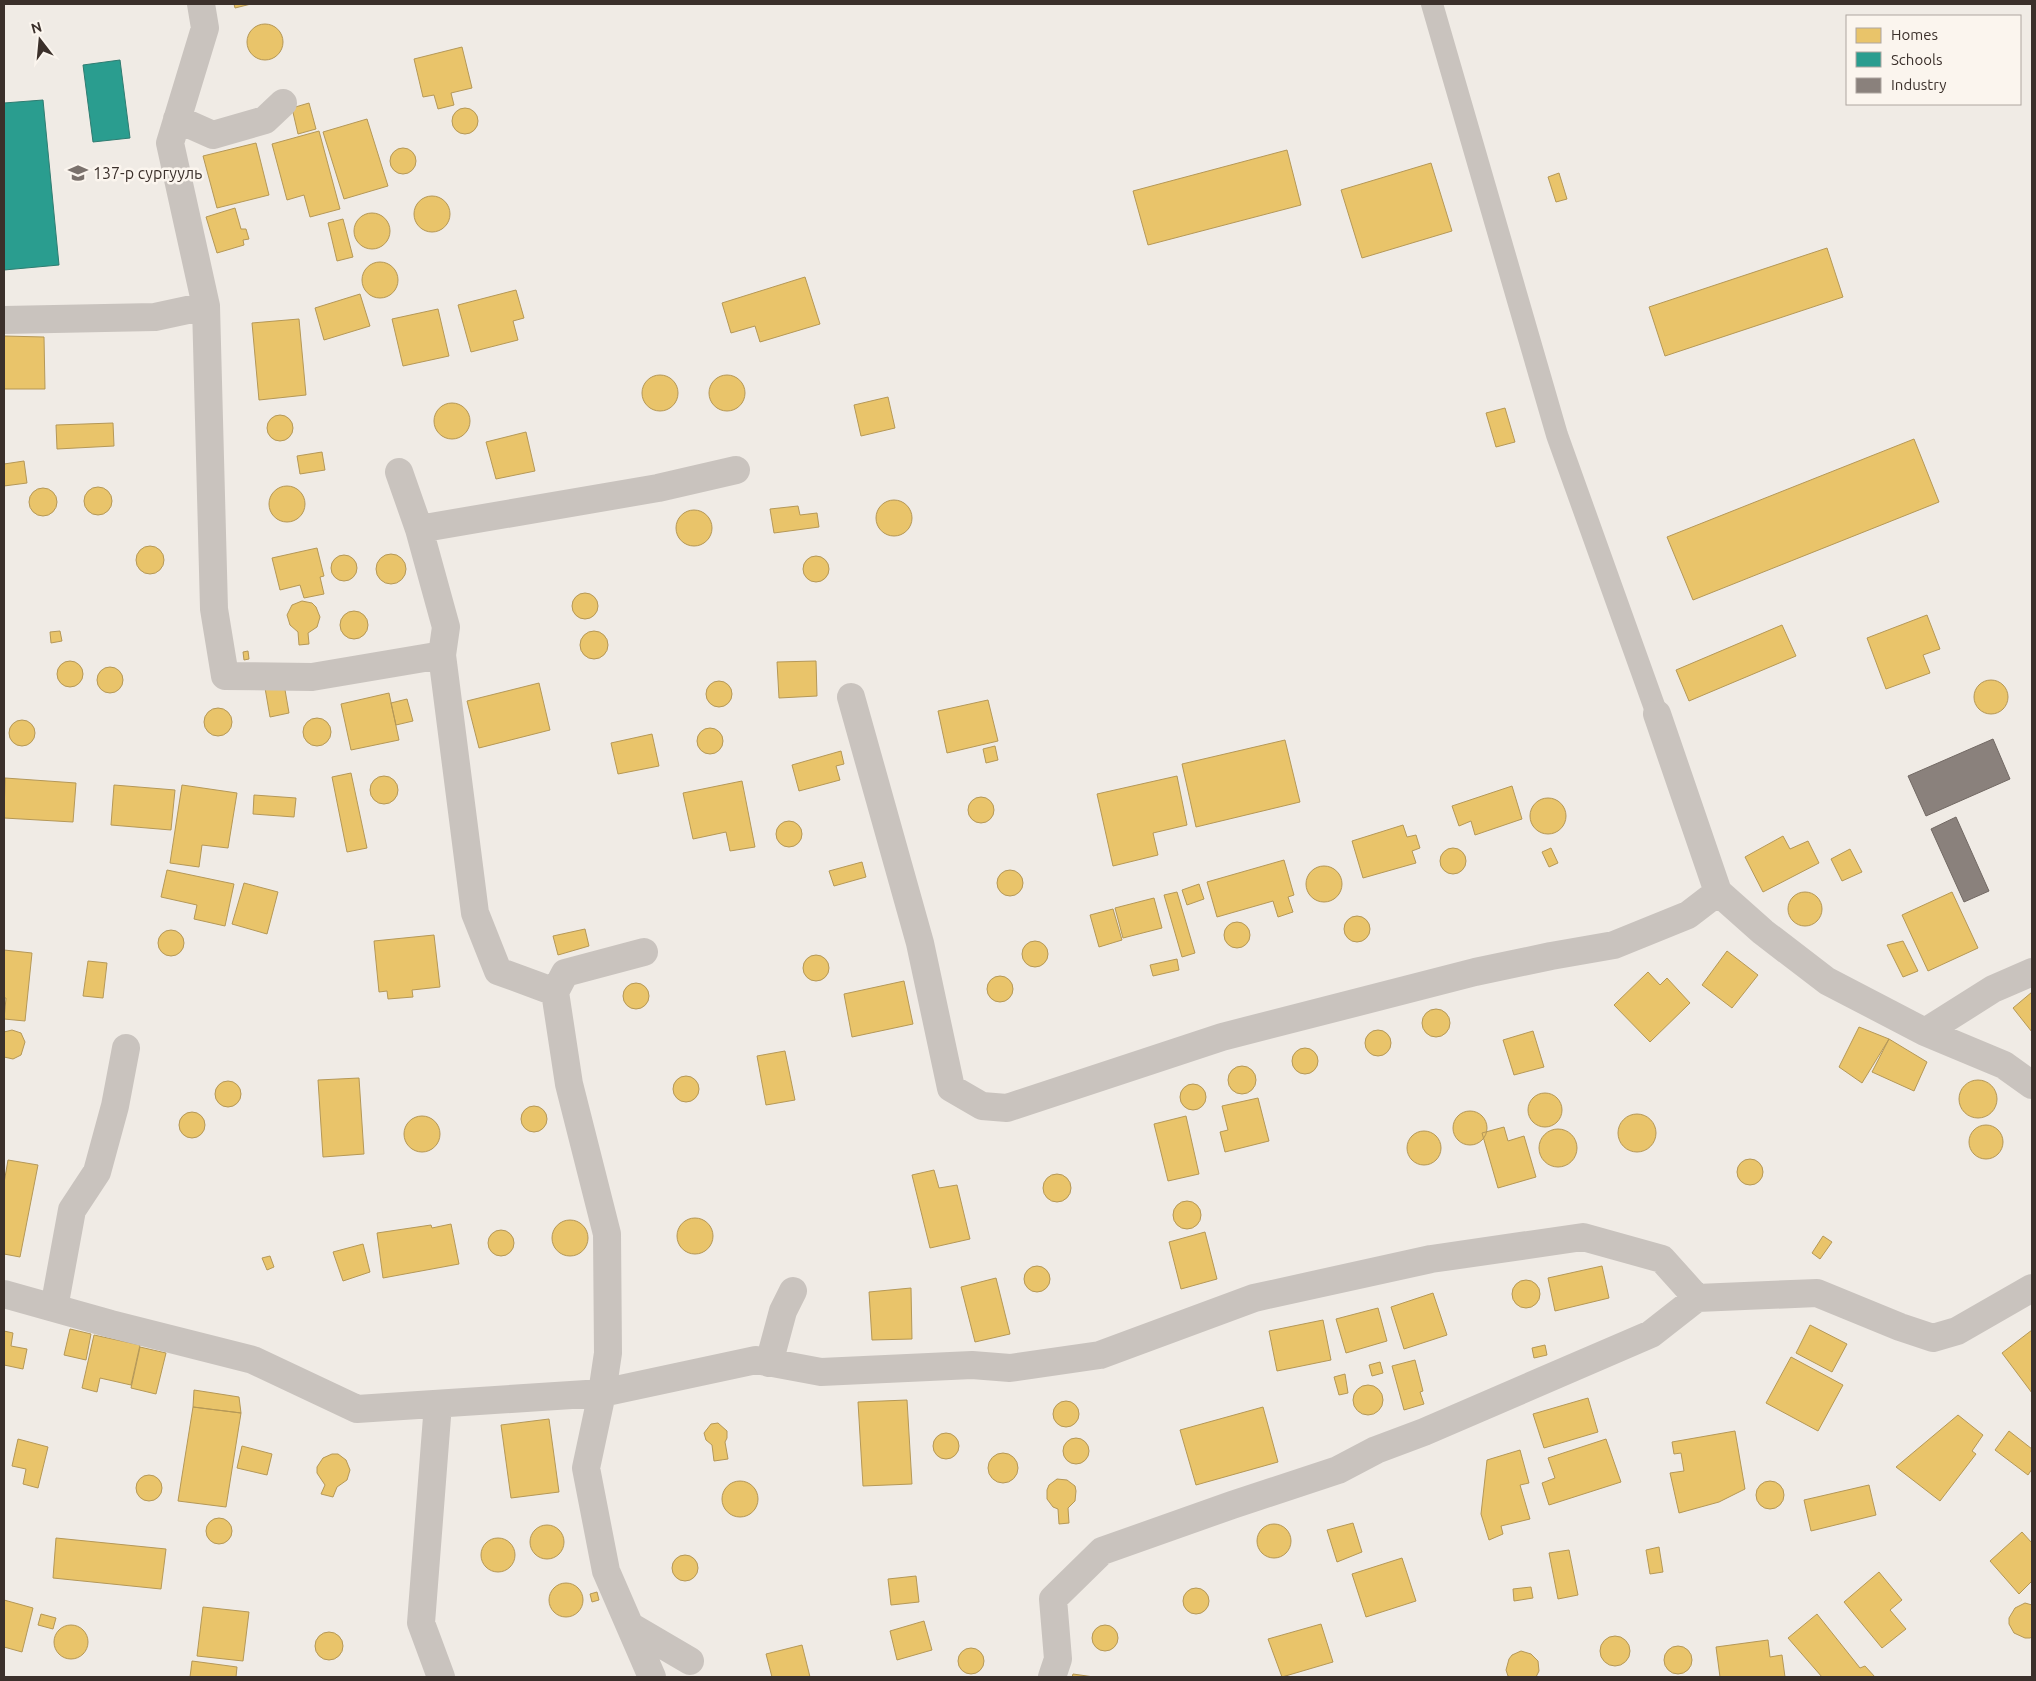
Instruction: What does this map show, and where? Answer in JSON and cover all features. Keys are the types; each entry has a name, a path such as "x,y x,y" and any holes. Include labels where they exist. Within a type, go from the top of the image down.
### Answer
{"street":[{"path":"201,4 206,28 170,142 206,306 214,609 224,676 312,678 442,655"},
{"path":"177,119 213,135 265,120 282,103"},
{"path":"4,320 155,317 206,306"},
{"path":"419,529 658,488 736,470"},
{"path":"399,472 419,529 446,628 442,655 475,913 498,971 555,992"},
{"path":"852,697 920,943 951,1088 982,1106 1007,1108 1222,1037 1475,972 1614,945 1688,915 1718,892"},
{"path":"1657,714 1718,892 1763,932 1827,981 1925,1032 2004,1065 2032,1085"},
{"path":"644,952 566,973 555,992 570,1084 607,1234 608,1353 602,1393 586,1468 606,1571 632,1627 652,1677"},
{"path":"1925,1032 1993,989 2032,972"},
{"path":"54,1308 72,1210 97,1172 115,1106 126,1048"},
{"path":"4,1294 253,1360 357,1409 602,1393 756,1360 820,1372 972,1366 1010,1368 1100,1356 1254,1298 1431,1259 1584,1237 1662,1259 1697,1298"},
{"path":"1052,1677 1058,1659 1053,1599 1102,1551 1338,1470 1376,1450 1424,1432 1651,1334 1697,1298 1817,1293 1900,1328 1933,1338 1957,1331 2032,1288"},
{"path":"769,1363 783,1311 792,1291"},
{"path":"438,1404 421,1624 441,1677"},
{"path":"632,1627 690,1661"}],"lane":[{"path":"1432,4 1557,436 1657,714"}],"building: Homes":[{"path":"234,4 251,4 235,8"},
{"path":"265,24 272,25 278,29 282,35 282,49 278,55 272,59 265,60 258,59 252,55 248,49 247,42 248,35 252,29 258,25"},
{"path":"462,47 472,88 451,93 454,105 438,109 434,95 423,97 414,59"},
{"path":"309,103 316,129 298,134 292,108"},
{"path":"465,108 474,112 478,121 474,130 465,134 456,130 452,121 456,112"},
{"path":"367,119 388,186 344,199 323,132"},
{"path":"319,131 340,209 310,217 304,195 287,200 272,144"},
{"path":"256,143 269,195 217,208 203,156"},
{"path":"403,148 413,151 416,161 413,171 403,174 393,171 390,161 393,151"},
{"path":"1287,150 1301,205 1148,245 1133,191"},
{"path":"1431,163 1452,231 1362,258 1341,190"},
{"path":"1559,173 1567,199 1556,202 1548,177"},
{"path":"432,196 439,197 445,201 449,207 449,221 445,227 439,231 432,232 425,231 419,227 415,221 414,214 415,207 419,201 425,197"},
{"path":"235,208 241,229 246,229 249,239 243,240 244,245 217,253 206,217"},
{"path":"372,213 379,214 385,218 389,224 389,238 385,244 379,248 372,249 365,248 359,244 355,238 354,231 355,224 359,218 365,214"},
{"path":"343,219 353,257 337,261 328,223"},
{"path":"1827,248 1843,297 1665,356 1649,307"},
{"path":"380,262 387,263 393,267 397,273 397,287 393,293 387,297 380,298 373,297 367,293 363,287 362,280 363,273 367,267 373,263"},
{"path":"805,277 820,324 760,342 755,326 731,333 722,303"},
{"path":"516,290 524,318 513,321 518,340 471,352 458,305"},
{"path":"360,294 370,326 324,340 315,308"},
{"path":"438,309 449,356 403,366 392,319"},
{"path":"299,319 306,395 259,400 252,323"},
{"path":"4,336 44,337 45,389 4,389"},
{"path":"660,375 667,376 673,380 677,386 677,400 673,406 667,410 660,411 653,410 647,406 643,400 642,393 643,386 647,380 653,376"},
{"path":"727,375 734,376 740,380 744,386 744,400 740,406 734,410 727,411 720,410 714,406 710,400 709,393 710,386 714,380 720,376"},
{"path":"888,397 895,428 861,436 854,405"},
{"path":"452,403 459,404 465,408 469,414 469,428 465,434 459,438 452,439 445,438 439,434 435,428 434,421 435,414 439,408 445,404"},
{"path":"1505,408 1515,442 1496,447 1486,413"},
{"path":"280,415 290,418 293,428 290,438 280,441 270,438 267,428 270,418"},
{"path":"113,423 114,446 57,449 56,425"},
{"path":"526,432 535,471 496,479 486,442"},
{"path":"1914,439 1939,502 1693,600 1667,537"},
{"path":"322,452 325,470 300,474 297,456"},
{"path":"24,461 27,483 4,486 4,464"},
{"path":"287,486 294,487 300,491 304,497 304,511 300,517 294,521 287,522 280,521 274,517 270,511 269,504 270,497 274,491 280,487"},
{"path":"98,487 108,491 112,501 108,511 98,515 88,511 84,501 88,491"},
{"path":"43,488 53,492 57,502 53,512 43,516 33,512 29,502 33,492"},
{"path":"894,500 901,501 907,505 911,511 911,525 907,531 901,535 894,536 887,535 881,531 877,525 876,518 877,511 881,505 887,501"},
{"path":"798,506 800,515 817,513 819,527 774,533 770,509"},
{"path":"694,510 701,511 707,515 711,521 711,535 707,541 701,545 694,546 687,545 681,541 677,535 676,528 677,521 681,515 687,511"},
{"path":"150,546 160,550 164,560 160,570 150,574 140,570 136,560 140,550"},
{"path":"317,548 324,576 320,577 324,594 304,598 300,585 280,590 272,558"},
{"path":"391,554 402,558 406,569 402,580 391,584 380,580 376,569 380,558"},
{"path":"344,555 354,558 357,568 354,578 344,581 334,578 331,568 334,558"},
{"path":"816,556 825,560 829,569 825,578 816,582 807,578 803,569 807,560"},
{"path":"585,593 594,597 598,606 594,615 585,619 576,615 572,606 576,597"},
{"path":"302,601 312,603 320,617 317,627 308,633 309,644 299,645 298,632 290,625 287,615 292,605"},
{"path":"354,611 364,615 368,625 364,635 354,639 344,635 340,625 344,615"},
{"path":"1927,615 1940,649 1923,655 1930,673 1886,689 1867,638"},
{"path":"1782,625 1796,656 1689,701 1676,670"},
{"path":"60,631 62,641 51,643 50,632"},
{"path":"594,631 604,635 608,645 604,655 594,659 584,655 580,645 584,635"},
{"path":"248,651 249,659 244,660 243,652"},
{"path":"70,661 80,664 83,674 80,684 70,687 60,684 57,674 60,664"},
{"path":"816,661 817,696 779,698 777,662"},
{"path":"110,667 119,671 123,680 119,689 110,693 101,689 97,680 101,671"},
{"path":"1991,680 1998,681 2003,685 2007,690 2007,704 2003,709 1998,713 1991,714 1984,713 1979,709 1975,704 1974,697 1975,690 1979,685 1984,681"},
{"path":"719,681 728,685 732,694 728,703 719,707 710,703 706,694 710,685"},
{"path":"539,683 550,730 479,748 467,701"},
{"path":"284,684 289,713 270,717 265,688"},
{"path":"389,693 399,740 351,750 341,704"},
{"path":"407,699 413,721 396,725 391,703"},
{"path":"988,700 998,741 947,753 938,711"},
{"path":"218,708 228,712 232,722 228,732 218,736 208,732 204,722 208,712"},
{"path":"317,718 327,722 331,732 327,742 317,746 307,742 303,732 307,722"},
{"path":"22,720 32,723 35,733 32,743 22,746 12,743 9,733 12,723"},
{"path":"710,728 719,732 723,741 719,750 710,754 701,750 697,741 701,732"},
{"path":"652,734 659,766 618,774 611,743"},
{"path":"1285,740 1300,802 1196,827 1182,764"},
{"path":"995,746 998,760 986,763 983,749"},
{"path":"841,751 844,764 836,766 840,780 799,791 792,765"},
{"path":"351,773 367,848 347,852 332,777"},
{"path":"384,776 394,780 398,790 394,800 384,804 374,800 370,790 374,780"},
{"path":"1177,776 1187,825 1153,833 1158,855 1113,866 1097,794"},
{"path":"5,778 76,783 73,822 4,818"},
{"path":"742,781 755,847 730,851 726,832 693,839 683,793"},
{"path":"114,785 175,790 171,830 111,825"},
{"path":"182,785 237,793 228,848 202,845 199,867 170,863"},
{"path":"1512,786 1522,819 1475,835 1471,821 1459,826 1452,806"},
{"path":"254,795 296,798 294,817 253,814"},
{"path":"981,797 991,800 994,810 991,820 981,823 971,820 968,810 971,800"},
{"path":"1548,798 1555,799 1561,803 1565,809 1565,823 1561,829 1555,833 1548,834 1541,833 1535,829 1531,823 1530,816 1531,809 1535,803 1541,799"},
{"path":"789,821 798,825 802,834 798,843 789,847 780,843 776,834 780,825"},
{"path":"1403,825 1407,837 1416,835 1420,848 1412,851 1416,863 1363,878 1352,841"},
{"path":"1783,836 1790,849 1808,841 1819,863 1763,892 1745,857"},
{"path":"1453,848 1463,851 1466,861 1463,871 1453,874 1443,871 1440,861 1443,851"},
{"path":"1551,848 1558,863 1549,867 1542,852"},
{"path":"1850,849 1862,872 1842,881 1831,859"},
{"path":"1284,860 1294,895 1288,897 1293,912 1278,917 1273,901 1217,917 1207,882"},
{"path":"862,862 866,877 834,886 829,871"},
{"path":"1324,866 1331,867 1337,871 1341,877 1341,891 1337,897 1331,901 1324,902 1317,901 1311,897 1307,891 1306,884 1307,877 1311,871 1317,867"},
{"path":"167,870 234,884 225,926 194,919 197,905 161,897"},
{"path":"1010,870 1019,874 1023,883 1019,892 1010,896 1001,892 997,883 1001,874"},
{"path":"244,883 278,892 267,934 232,924"},
{"path":"1199,884 1204,899 1187,905 1182,890"},
{"path":"1177,892 1195,953 1182,957 1164,895"},
{"path":"1805,892 1812,893 1817,897 1821,902 1821,916 1817,921 1812,925 1805,926 1798,925 1793,921 1789,916 1788,909 1789,902 1793,897 1798,893"},
{"path":"1952,892 1978,948 1928,971 1902,915"},
{"path":"1154,898 1162,928 1123,938 1115,908"},
{"path":"1113,909 1122,940 1099,947 1090,915"},
{"path":"1357,916 1367,919 1370,929 1367,939 1357,942 1347,939 1344,929 1347,919"},
{"path":"1237,922 1246,926 1250,935 1246,944 1237,948 1228,944 1224,935 1228,926"},
{"path":"585,929 589,946 558,955 553,936"},
{"path":"171,930 180,934 184,943 180,952 171,956 162,952 158,943 162,934"},
{"path":"434,935 440,987 412,990 413,997 388,999 387,991 379,992 374,941"},
{"path":"1035,941 1044,945 1048,954 1044,963 1035,967 1026,963 1022,954 1026,945"},
{"path":"1903,941 1918,971 1903,977 1887,945"},
{"path":"4,950 32,953 25,1021 4,1019 6,998 4,998"},
{"path":"1727,951 1758,975 1732,1008 1702,985"},
{"path":"816,955 825,959 829,968 825,977 816,981 807,977 803,968 807,959"},
{"path":"1177,959 1179,970 1153,976 1150,965"},
{"path":"88,961 107,963 103,998 83,996"},
{"path":"1648,972 1660,985 1667,978 1690,1003 1650,1042 1614,1005"},
{"path":"1000,976 1010,979 1013,989 1010,999 1000,1002 990,999 987,989 990,979"},
{"path":"904,981 913,1024 852,1037 844,994"},
{"path":"636,983 645,987 649,996 645,1005 636,1009 627,1005 623,996 627,987"},
{"path":"2032,992 2032,1032 2013,1008"},
{"path":"1436,1009 1446,1013 1450,1023 1446,1033 1436,1037 1426,1033 1422,1023 1426,1013"},
{"path":"1859,1027 1889,1039 1862,1083 1839,1067"},
{"path":"12,1030 21,1033 25,1042 21,1055 13,1059 4,1057 4,1032"},
{"path":"1378,1030 1387,1034 1391,1043 1387,1052 1378,1056 1369,1052 1365,1043 1369,1034"},
{"path":"1533,1031 1544,1067 1514,1075 1503,1040"},
{"path":"1889,1039 1927,1062 1914,1091 1872,1072"},
{"path":"1305,1048 1315,1051 1318,1061 1315,1071 1305,1074 1295,1071 1292,1061 1295,1051"},
{"path":"785,1051 795,1100 766,1105 757,1056"},
{"path":"1242,1066 1252,1070 1256,1080 1252,1090 1242,1094 1232,1090 1228,1080 1232,1070"},
{"path":"686,1076 695,1080 699,1089 695,1098 686,1102 677,1098 673,1089 677,1080"},
{"path":"359,1078 364,1154 323,1157 318,1080"},
{"path":"1978,1080 1991,1086 1997,1099 1991,1112 1978,1118 1965,1112 1959,1099 1965,1086"},
{"path":"228,1081 238,1084 241,1094 238,1104 228,1107 218,1104 215,1094 218,1084"},
{"path":"1193,1084 1202,1088 1206,1097 1202,1106 1193,1110 1184,1106 1180,1097 1184,1088"},
{"path":"1545,1093 1557,1098 1562,1110 1557,1122 1545,1127 1533,1122 1528,1110 1533,1098"},
{"path":"1258,1098 1269,1141 1225,1152 1220,1132 1228,1130 1222,1106"},
{"path":"534,1106 543,1110 547,1119 543,1128 534,1132 525,1128 521,1119 525,1110"},
{"path":"1470,1111 1482,1116 1487,1128 1482,1140 1470,1145 1458,1140 1453,1128 1458,1116"},
{"path":"192,1112 201,1116 205,1125 201,1134 192,1138 183,1134 179,1125 183,1116"},
{"path":"1637,1114 1650,1120 1656,1133 1650,1146 1637,1152 1624,1146 1618,1133 1624,1120"},
{"path":"422,1116 429,1117 435,1121 439,1127 439,1141 435,1147 429,1151 422,1152 415,1151 409,1147 405,1141 404,1134 405,1127 409,1121 415,1117"},
{"path":"1186,1116 1199,1174 1168,1181 1154,1124"},
{"path":"1986,1125 1993,1126 1998,1130 2002,1135 2002,1149 1998,1154 1993,1158 1986,1159 1979,1158 1974,1154 1970,1149 1969,1142 1970,1135 1974,1130 1979,1126"},
{"path":"1504,1127 1508,1141 1524,1136 1536,1177 1498,1188 1482,1133"},
{"path":"1558,1129 1571,1135 1577,1148 1571,1161 1558,1167 1545,1161 1539,1148 1545,1135"},
{"path":"1424,1131 1436,1136 1441,1148 1436,1160 1424,1165 1412,1160 1407,1148 1412,1136"},
{"path":"1750,1159 1759,1163 1763,1172 1759,1181 1750,1185 1741,1181 1737,1172 1741,1163"},
{"path":"8,1160 38,1165 20,1257 4,1254 4,1183"},
{"path":"934,1170 939,1188 957,1185 970,1239 930,1248 912,1175"},
{"path":"1057,1174 1067,1178 1071,1188 1067,1198 1057,1202 1047,1198 1043,1188 1047,1178"},
{"path":"1187,1201 1197,1205 1201,1215 1197,1225 1187,1229 1177,1225 1173,1215 1177,1205"},
{"path":"695,1218 702,1219 708,1223 712,1229 712,1243 708,1249 702,1253 695,1254 688,1253 682,1249 678,1243 677,1236 678,1229 682,1223 688,1219"},
{"path":"570,1220 577,1221 583,1225 587,1231 587,1245 583,1251 577,1255 570,1256 563,1255 557,1251 553,1245 552,1238 553,1231 557,1225 563,1221"},
{"path":"451,1224 459,1264 383,1278 377,1233 431,1225 432,1228"},
{"path":"501,1230 510,1234 514,1243 510,1252 501,1256 492,1252 488,1243 492,1234"},
{"path":"1205,1232 1217,1279 1181,1289 1169,1242"},
{"path":"1823,1236 1832,1242 1820,1259 1812,1253"},
{"path":"363,1244 370,1272 343,1281 333,1252"},
{"path":"270,1256 274,1267 267,1270 262,1258"},
{"path":"1037,1266 1046,1270 1050,1279 1046,1288 1037,1292 1028,1288 1024,1279 1028,1270"},
{"path":"1602,1266 1609,1298 1555,1311 1548,1278"},
{"path":"996,1278 1010,1334 975,1342 961,1287"},
{"path":"1526,1280 1536,1284 1540,1294 1536,1304 1526,1308 1516,1304 1512,1294 1516,1284"},
{"path":"911,1288 912,1339 872,1340 869,1292"},
{"path":"1433,1293 1447,1335 1404,1349 1391,1307"},
{"path":"1378,1308 1387,1341 1346,1353 1336,1319"},
{"path":"1323,1320 1331,1360 1277,1371 1269,1331"},
{"path":"1810,1325 1847,1344 1832,1372 1796,1353"},
{"path":"70,1329 91,1334 86,1360 64,1355"},
{"path":"2032,1330 2032,1393 2002,1353"},
{"path":"4,1331 13,1333 11,1346 27,1349 23,1369 4,1365"},
{"path":"94,1335 140,1345 131,1385 100,1378 97,1392 82,1388"},
{"path":"1545,1345 1547,1355 1534,1358 1532,1348"},
{"path":"140,1347 166,1353 156,1394 131,1388"},
{"path":"1791,1357 1843,1385 1818,1431 1766,1403"},
{"path":"1415,1360 1423,1391 1420,1392 1424,1404 1404,1410 1392,1366"},
{"path":"1380,1362 1383,1373 1372,1376 1369,1365"},
{"path":"1345,1374 1348,1393 1339,1395 1334,1377"},
{"path":"1368,1385 1379,1389 1383,1400 1379,1411 1368,1415 1357,1411 1353,1400 1357,1389"},
{"path":"194,1390 239,1397 241,1413 193,1407"},
{"path":"1588,1398 1598,1432 1544,1448 1533,1414"},
{"path":"907,1400 912,1484 863,1486 858,1402"},
{"path":"1066,1401 1075,1405 1079,1414 1075,1423 1066,1427 1057,1423 1053,1414 1057,1405"},
{"path":"193,1407 241,1413 226,1507 178,1501"},
{"path":"1263,1407 1278,1462 1196,1485 1180,1430"},
{"path":"1958,1415 1983,1435 1972,1451 1976,1454 1940,1501 1896,1467"},
{"path":"549,1419 559,1492 511,1498 501,1425"},
{"path":"718,1423 727,1431 725,1442 728,1459 714,1461 712,1445 706,1440 704,1433 711,1424"},
{"path":"1735,1431 1745,1489 1719,1502 1679,1513 1670,1473 1684,1471 1681,1453 1674,1454 1672,1442"},
{"path":"2009,1431 2032,1449 2032,1469 2028,1475 1995,1450"},
{"path":"946,1433 956,1436 959,1446 956,1456 946,1459 936,1456 933,1446 936,1436"},
{"path":"1076,1438 1085,1442 1089,1451 1085,1460 1076,1464 1067,1460 1063,1451 1067,1442"},
{"path":"18,1439 48,1447 38,1488 23,1484 26,1469 12,1466"},
{"path":"1606,1439 1621,1482 1549,1505 1542,1483 1555,1478 1548,1458"},
{"path":"242,1446 272,1454 267,1475 237,1468"},
{"path":"1520,1450 1529,1483 1520,1485 1530,1519 1501,1526 1503,1534 1489,1540 1481,1514 1487,1460"},
{"path":"1003,1453 1014,1457 1018,1468 1014,1479 1003,1483 992,1479 988,1468 992,1457"},
{"path":"332,1454 338,1454 346,1460 350,1470 347,1480 337,1487 333,1497 321,1494 325,1485 317,1473 317,1467 323,1458"},
{"path":"149,1475 159,1478 162,1488 159,1498 149,1501 139,1498 136,1488 139,1478"},
{"path":"1057,1479 1067,1480 1075,1486 1075,1501 1068,1508 1069,1523 1059,1524 1058,1509 1053,1507 1047,1499 1049,1485"},
{"path":"740,1481 747,1482 753,1486 757,1492 757,1506 753,1512 747,1516 740,1517 733,1516 727,1512 723,1506 722,1499 723,1492 727,1486 733,1482"},
{"path":"1770,1481 1780,1485 1784,1495 1780,1505 1770,1509 1760,1505 1756,1495 1760,1485"},
{"path":"1869,1485 1876,1515 1811,1531 1804,1500"},
{"path":"219,1518 229,1521 232,1531 229,1541 219,1544 209,1541 206,1531 209,1521"},
{"path":"1353,1523 1362,1552 1337,1562 1327,1530"},
{"path":"1274,1524 1286,1529 1291,1541 1286,1553 1274,1558 1262,1553 1257,1541 1262,1529"},
{"path":"547,1525 554,1526 559,1530 563,1535 563,1549 559,1554 554,1558 547,1559 540,1558 535,1554 531,1549 530,1542 531,1535 535,1530 540,1526"},
{"path":"2022,1532 2032,1543 2032,1581 2019,1594 1990,1561"},
{"path":"56,1538 166,1549 161,1589 53,1578"},
{"path":"498,1538 505,1539 510,1543 514,1548 514,1562 510,1567 505,1571 498,1572 491,1571 486,1567 482,1562 481,1555 482,1548 486,1543 491,1539"},
{"path":"1659,1547 1663,1572 1650,1574 1646,1550"},
{"path":"1569,1550 1578,1595 1558,1599 1549,1553"},
{"path":"685,1555 695,1558 698,1568 695,1578 685,1581 675,1578 672,1568 675,1558"},
{"path":"1402,1558 1416,1601 1366,1617 1352,1574"},
{"path":"1879,1572 1902,1600 1890,1610 1906,1629 1882,1648 1844,1602"},
{"path":"916,1576 919,1602 891,1605 888,1579"},
{"path":"566,1583 578,1588 583,1600 578,1612 566,1617 554,1612 549,1600 554,1588"},
{"path":"1531,1587 1533,1598 1514,1601 1513,1589"},
{"path":"1196,1588 1205,1592 1209,1601 1205,1610 1196,1614 1187,1610 1183,1601 1187,1592"},
{"path":"597,1592 599,1600 592,1602 590,1594"},
{"path":"4,1600 33,1608 22,1652 4,1647"},
{"path":"2025,1603 2032,1605 2032,1637 2030,1638 2014,1633 2009,1624 2009,1618 2015,1608"},
{"path":"203,1607 249,1612 243,1661 197,1656"},
{"path":"41,1614 56,1618 53,1629 38,1625"},
{"path":"1817,1614 1860,1668 1865,1666 1875,1677 1822,1677 1788,1638"},
{"path":"924,1621 932,1650 897,1660 890,1631"},
{"path":"1321,1624 1333,1662 1282,1677 1268,1639"},
{"path":"71,1625 78,1626 83,1630 87,1635 87,1649 83,1654 78,1658 71,1659 64,1658 59,1654 55,1649 54,1642 55,1635 59,1630 64,1626"},
{"path":"1105,1625 1114,1629 1118,1638 1114,1647 1105,1651 1096,1647 1092,1638 1096,1629"},
{"path":"329,1632 339,1636 343,1646 339,1656 329,1660 319,1656 315,1646 319,1636"},
{"path":"1615,1636 1625,1641 1630,1651 1625,1661 1615,1666 1605,1661 1600,1651 1605,1641"},
{"path":"1768,1640 1770,1657 1782,1655 1785,1677 1720,1677 1716,1647"},
{"path":"802,1645 810,1677 772,1677 766,1654"},
{"path":"1678,1646 1688,1650 1692,1660 1688,1670 1678,1674 1668,1670 1664,1660 1668,1650"},
{"path":"971,1648 981,1651 984,1661 981,1671 971,1674 961,1671 958,1661 961,1651"},
{"path":"1521,1651 1531,1654 1538,1661 1539,1671 1536,1677 1508,1676 1506,1670 1509,1659 1512,1655"},
{"path":"192,1661 237,1667 236,1677 190,1677"},
{"path":"1073,1674 1094,1677 1072,1677"}],"building: Schools":[{"path":"120,60 130,138 93,142 83,65"},
{"path":"43,100 59,265 4,270 4,103"}],"building: Industry":[{"path":"1993,739 2010,779 1926,816 1908,776"},
{"path":"1956,817 1989,891 1964,902 1931,829"}],"place":[{"name":"137-р сургууль","path":"78,173"}]}
